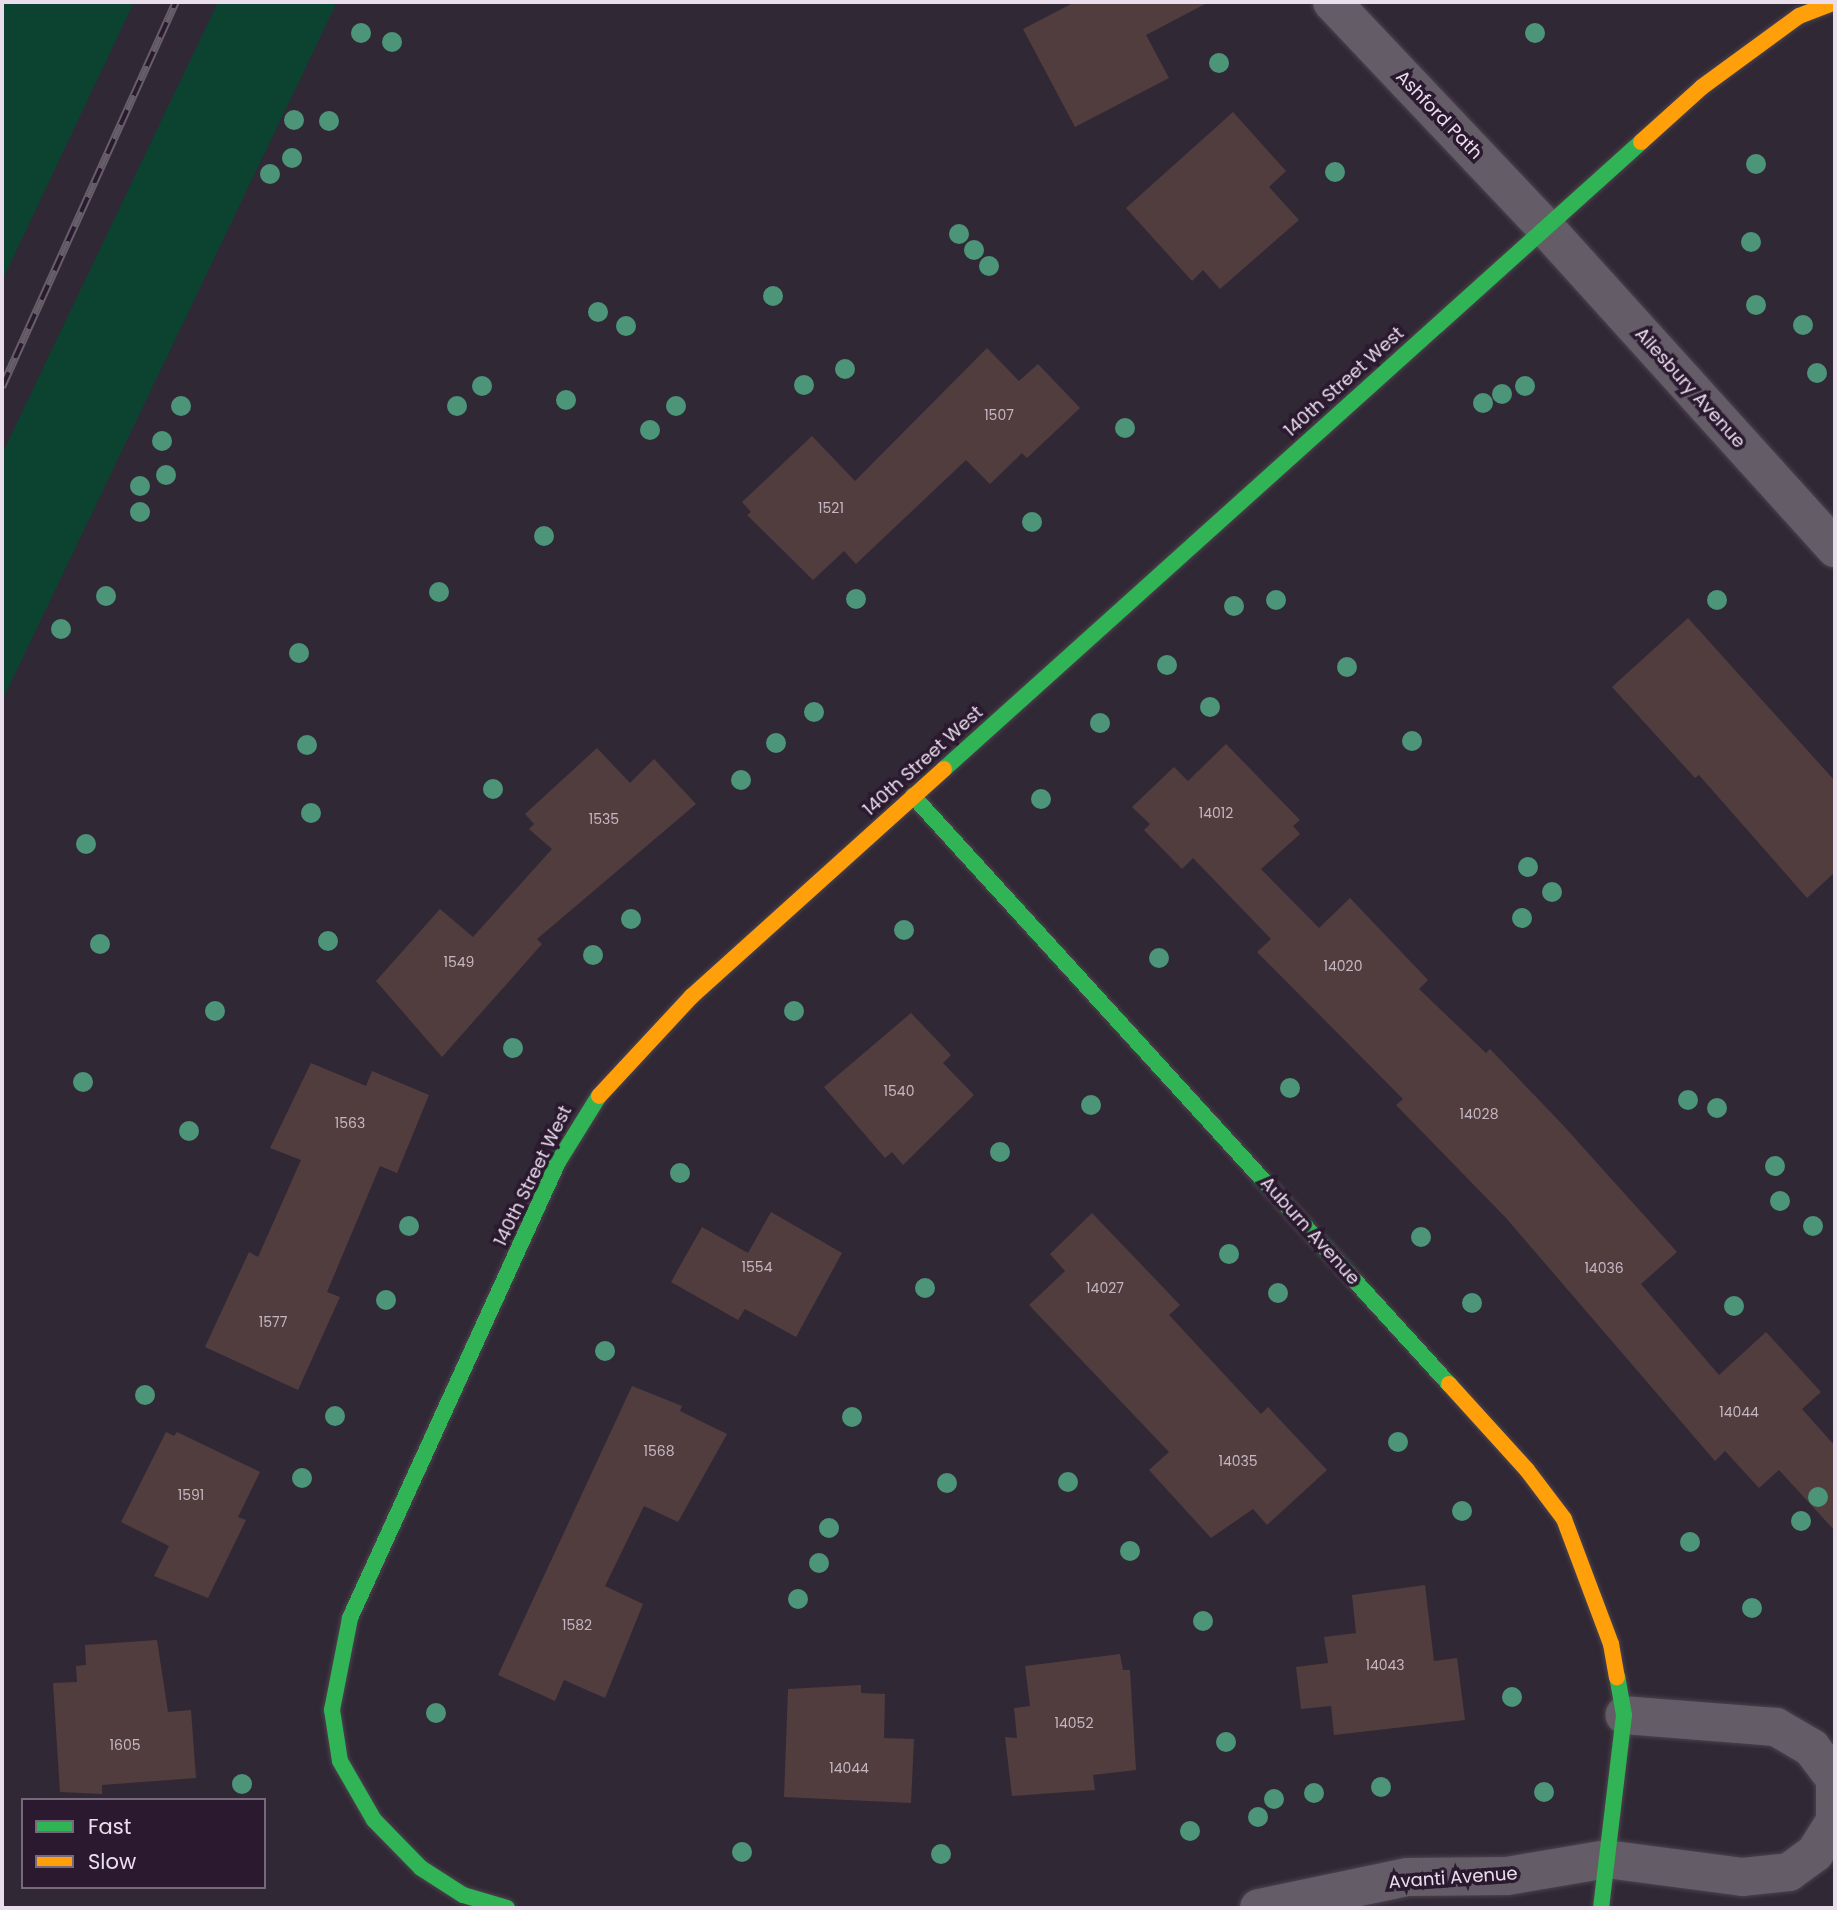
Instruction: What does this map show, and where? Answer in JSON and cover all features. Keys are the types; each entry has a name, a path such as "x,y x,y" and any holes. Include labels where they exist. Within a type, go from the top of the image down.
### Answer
{"street":[{"name":"Ashford Path","path":"1332,2 1545,228"},
{"name":"140th Street West","path":"507,1908 463,1895 421,1868 374,1820 340,1761 332,1710 350,1618 558,1162 587,1109 692,996 1702,87 1799,16 1835,2"},
{"name":"Ailesbury Avenue","path":"1545,228 1835,548"},
{"name":"Auburn Avenue","path":"913,796 1527,1470 1564,1519 1589,1578 1611,1644 1624,1715 1616,1807 1606,1859 1601,1908"},
{"path":"1606,1859 1743,1877 1789,1872 1815,1853 1835,1821 1835,1779 1812,1748 1776,1727 1624,1715"},
{"name":"Avanti Avenue","path":"1259,1908 1408,1877 1507,1876 1606,1859"}],"green space":[{"path":"2,2 134,2 2,281"},
{"path":"218,2 337,2 2,701 2,454"}],"building":[{"path":"1075,2 1209,2 1146,35 1169,78 1075,127 1023,29"},
{"path":"1233,112 1286,171 1269,187 1299,220 1220,289 1203,270 1192,281 1126,208"},
{"path":"987,348 1019,381 1038,364 1080,408 1027,458 1022,453 990,484 966,460 856,564 844,551 813,580 747,515 751,512 742,502 812,436 855,481"},
{"path":"1688,618 1835,781 1835,872 1807,898 1699,775 1695,778 1612,687"},
{"path":"1226,744 1300,820 1293,826 1300,834 1261,869 1319,928 1350,898 1428,980 1419,989 1486,1053 1490,1049 1562,1124 1677,1252 1641,1284 1719,1375 1766,1332 1821,1392 1802,1409 1835,1446 1835,1531 1779,1470 1759,1488 1725,1451 1715,1461 1506,1218 1396,1105 1403,1099 1257,952 1271,939 1193,858 1182,869 1144,830 1150,824 1132,807 1174,767 1188,781"},
{"path":"597,748 630,783 654,759 696,804 537,939 542,944 442,1057 376,981 440,909 473,937 552,849 529,829 534,824 525,814"},
{"path":"911,1013 951,1055 943,1063 974,1095 903,1165 892,1152 885,1158 824,1087"},
{"path":"311,1063 366,1086 372,1071 429,1095 397,1173 380,1166 327,1292 340,1297 298,1390 205,1347 249,1252 258,1257 301,1160 270,1148"},
{"path":"771,1212 842,1253 796,1337 745,1309 738,1320 671,1282 702,1227 748,1253"},
{"path":"1092,1213 1180,1305 1169,1315 1261,1414 1268,1407 1327,1470 1267,1525 1253,1509 1211,1538 1149,1470 1169,1452 1029,1305 1065,1271 1050,1254"},
{"path":"632,1386 682,1406 680,1411 727,1434 678,1522 644,1506 605,1586 643,1604 605,1698 564,1680 555,1701 498,1675"},
{"path":"166,1432 174,1436 177,1432 260,1472 238,1517 246,1520 208,1598 154,1576 169,1546 121,1522"},
{"path":"1425,1585 1434,1661 1457,1658 1465,1720 1334,1735 1331,1706 1301,1709 1296,1667 1328,1663 1324,1637 1356,1633 1352,1595"},
{"path":"157,1640 168,1712 191,1710 196,1778 102,1785 102,1794 60,1792 53,1683 77,1682 76,1666 86,1665 85,1645"},
{"path":"1120,1654 1123,1670 1130,1670 1136,1770 1093,1775 1095,1790 1012,1796 1005,1737 1017,1738 1014,1708 1030,1706 1025,1666"},
{"path":"861,1685 861,1693 885,1694 884,1738 914,1739 911,1803 784,1797 788,1689"}],"railway":[{"path":"2,387 176,2"}],"traffic: fast":[{"path":"944,769 1641,142"},
{"path":"913,796 1449,1384"},
{"path":"507,1908 463,1895 421,1868 374,1820 340,1761 332,1710 350,1618 558,1162 599,1096"},
{"path":"1601,1908 1624,1715 1617,1677"}],"traffic: slow":[{"path":"1641,142 1702,87 1799,16 1835,2"},
{"path":"599,1096 692,996 944,769"},
{"path":"1449,1384 1527,1470 1564,1519 1611,1644 1617,1677"}]}
